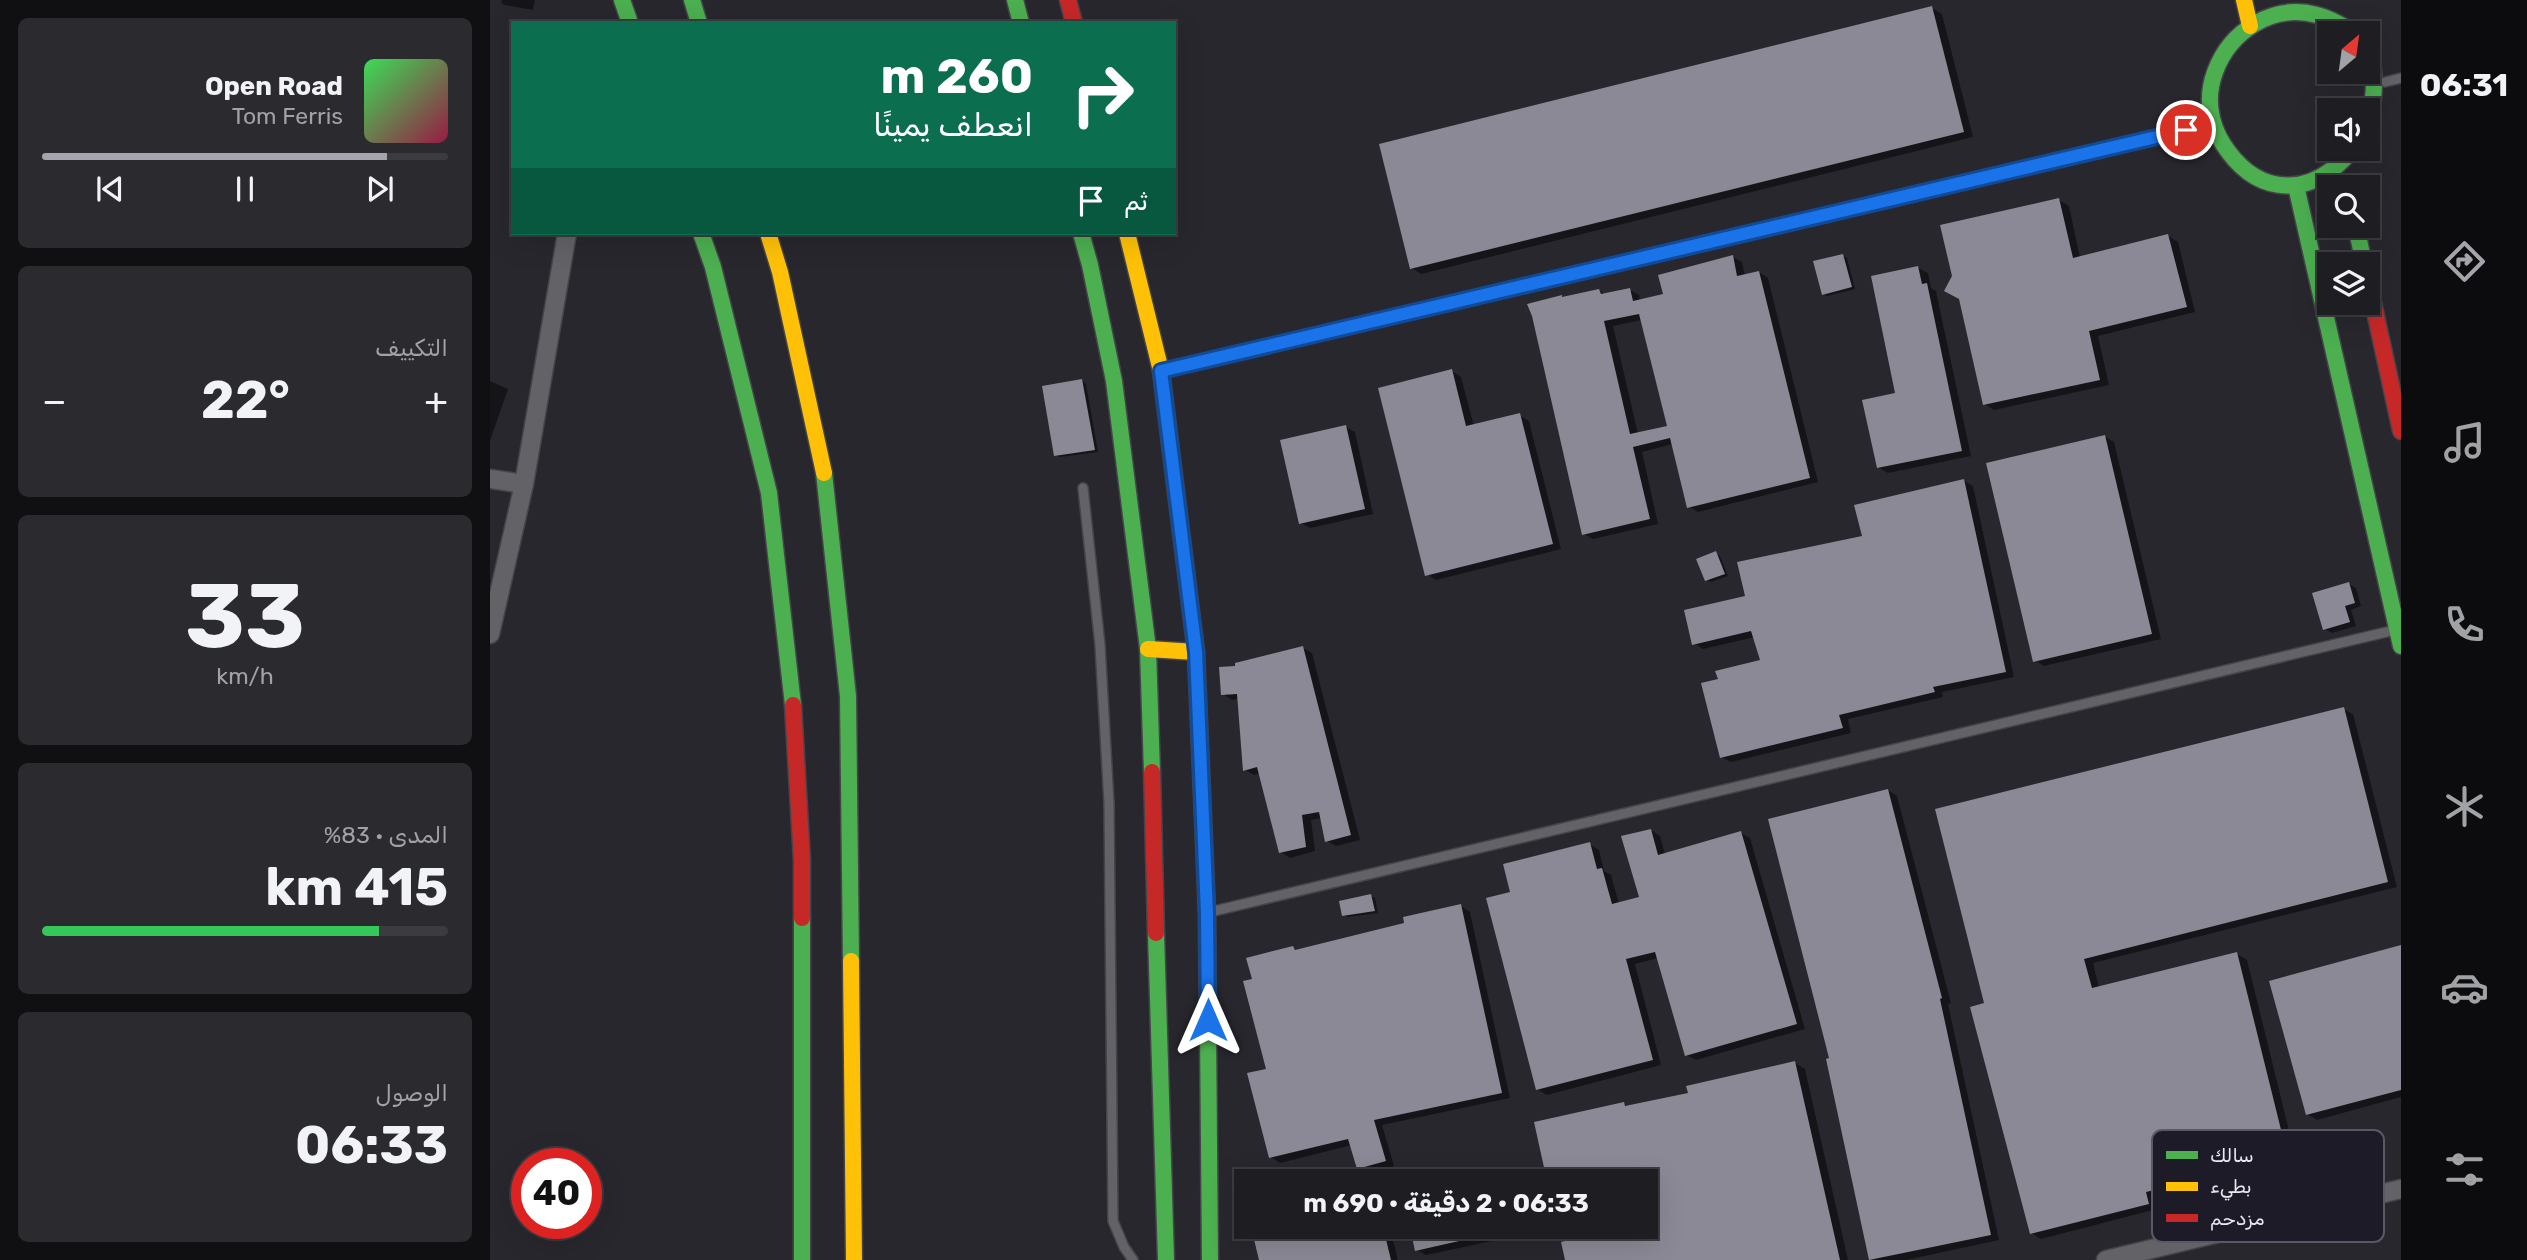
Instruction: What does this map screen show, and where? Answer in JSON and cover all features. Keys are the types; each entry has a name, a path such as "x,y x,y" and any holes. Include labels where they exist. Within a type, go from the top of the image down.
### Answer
{"street":[{"path":"622,0 630,21"},
{"path":"692,0 698,21"},
{"path":"706,0 709,21"},
{"path":"1015,0 1020,21"},
{"path":"1068,0 1073,21"},
{"path":"2244,0 2250,26"},
{"path":"2335,21 2288,6 2280,13 2259,20 2238,34 2223,53 2213,75 2210,99 2213,123 2225,148 2244,169 2269,182 2296,187 2345,176 2364,156 2378,134 2384,109 2380,75"},
{"path":"2296,187 2401,646"},
{"path":"490,634 524,484 567,235"},
{"path":"702,235 713,267 769,492 792,691 802,861 802,1260"},
{"path":"769,235 780,272 826,480 848,696 854,1260"},
{"path":"1082,235 1114,381 1147,649 1166,1260"},
{"path":"1127,235 1161,371 1196,652 1207,913 1210,1260"},
{"path":"2376,315 2401,430"},
{"path":"490,479 524,484"},
{"path":"1147,649 1196,652"},
{"path":"2106,1260 2181,1242"}],"lane":[{"path":"2383,83 2401,78"},
{"path":"1161,371 2213,123"},
{"path":"1083,488 1100,645 1108,777 1113,1221 1124,1248 1133,1260"},
{"path":"1207,913 2397,630"}],"building":[{"path":"1932,6 1964,132 1410,269 1379,144"},
{"path":"2059,198 2073,258 2168,234 2187,307 2089,331 2100,380 1983,405 1959,299 1944,291 1952,276 1940,225"},
{"path":"1843,254 1852,287 1822,295 1813,261"},
{"path":"1733,255 1737,276 1759,271 1810,478 1687,508 1670,438 1633,447 1650,519 1582,535 1527,304 1599,289 1601,294 1630,288 1633,301 1663,294 1658,275","holes":["1639,314 1667,426 1630,434 1604,321"]},
{"path":"1918,266 1922,284 1927,283 1962,451 1877,468 1862,400 1895,393 1871,276"},
{"path":"1452,369 1466,426 1520,413 1553,544 1425,576 1378,388"},
{"path":"1082,379 1095,450 1054,456 1042,386"},
{"path":"1346,425 1365,509 1299,524 1280,440"},
{"path":"2105,435 2152,634 2033,662 1986,463"},
{"path":"1964,479 2006,672 1933,687 1935,692 1839,715 1843,728 1720,758 1701,683 1718,679 1715,671 1760,660 1751,631 1692,645 1684,610 1745,596 1737,562 1862,536 1854,505"},
{"path":"1716,551 1725,574 1705,581 1696,559"},
{"path":"2349,582 2355,603 2345,606 2350,622 2323,630 2312,593"},
{"path":"1303,646 1351,835 1325,842 1319,812 1302,815 1306,847 1279,853 1257,767 1243,771 1237,694 1221,695 1219,667 1235,666 1235,663"},
{"path":"2344,707 2388,882 2084,959 2092,988 2237,952 2281,1130 2152,1130 2152,1191 2146,1192 2149,1204 2030,1234 1970,1007 1984,1003 1935,809"},
{"path":"1888,789 1942,998 1940,999 1991,1235 1869,1260 1826,1059 1829,1058 1768,819"},
{"path":"1651,829 1658,855 1741,831 1797,1024 1685,1056 1655,952 1626,959 1653,1060 1536,1090 1486,898 1510,892 1503,864 1590,842 1597,869 1602,868 1612,904 1639,897 1621,836"},
{"path":"1371,894 1375,911 1342,916 1339,901"},
{"path":"1461,904 1502,1093 1374,1120 1386,1161 1357,1169 1348,1139 1269,1158 1247,1073 1266,1069 1243,981 1252,979 1246,958 1293,946 1295,950 1404,923 1403,917"},
{"path":"2401,945 2401,1090 2306,1115 2269,981"},
{"path":"1795,1061 1840,1260 1565,1260 1561,1242 1569,1239 1658,1239 1658,1169 1544,1169 1534,1122 1624,1102 1625,1106 1688,1093 1686,1086"},
{"path":"1254,1239 1386,1239 1391,1260 1259,1260"},
{"path":"1412,1239 1468,1239 1415,1251"}],"traffic: fast":[{"path":"622,0 629,21"},
{"path":"692,0 698,21"},
{"path":"1015,0 1020,21"},
{"path":"2334,21 2301,12 2285,13 2255,24 2231,44 2215,72 2210,90 2212,118 2223,144 2249,173 2277,185 2306,183 2332,170 2353,147 2368,118 2374,84"},
{"path":"2296,186 2401,646"},
{"path":"702,235 713,267 769,493 793,705"},
{"path":"1082,235 1114,381 1148,649 1152,772"},
{"path":"2359,238 2361,252"},
{"path":"824,473 848,696 851,961"},
{"path":"1176,492 1196,652 1207,913 1210,1260"},
{"path":"802,918 802,1260"},
{"path":"1156,933 1166,1260"}],"traffic: slow":[{"path":"2244,0 2250,26"},
{"path":"769,235 780,272 824,473"},
{"path":"1127,235 1161,371 1176,492"},
{"path":"1148,649 1196,652"},
{"path":"851,961 854,1260"}],"traffic: jam":[{"path":"1068,0 1073,21"},
{"path":"2376,315 2401,431"},
{"path":"793,705 802,861 802,918"},
{"path":"1152,772 1156,933"}],"route":[{"path":"1208,1020 1207,913 1196,652 1161,371 2186,130"}]}
